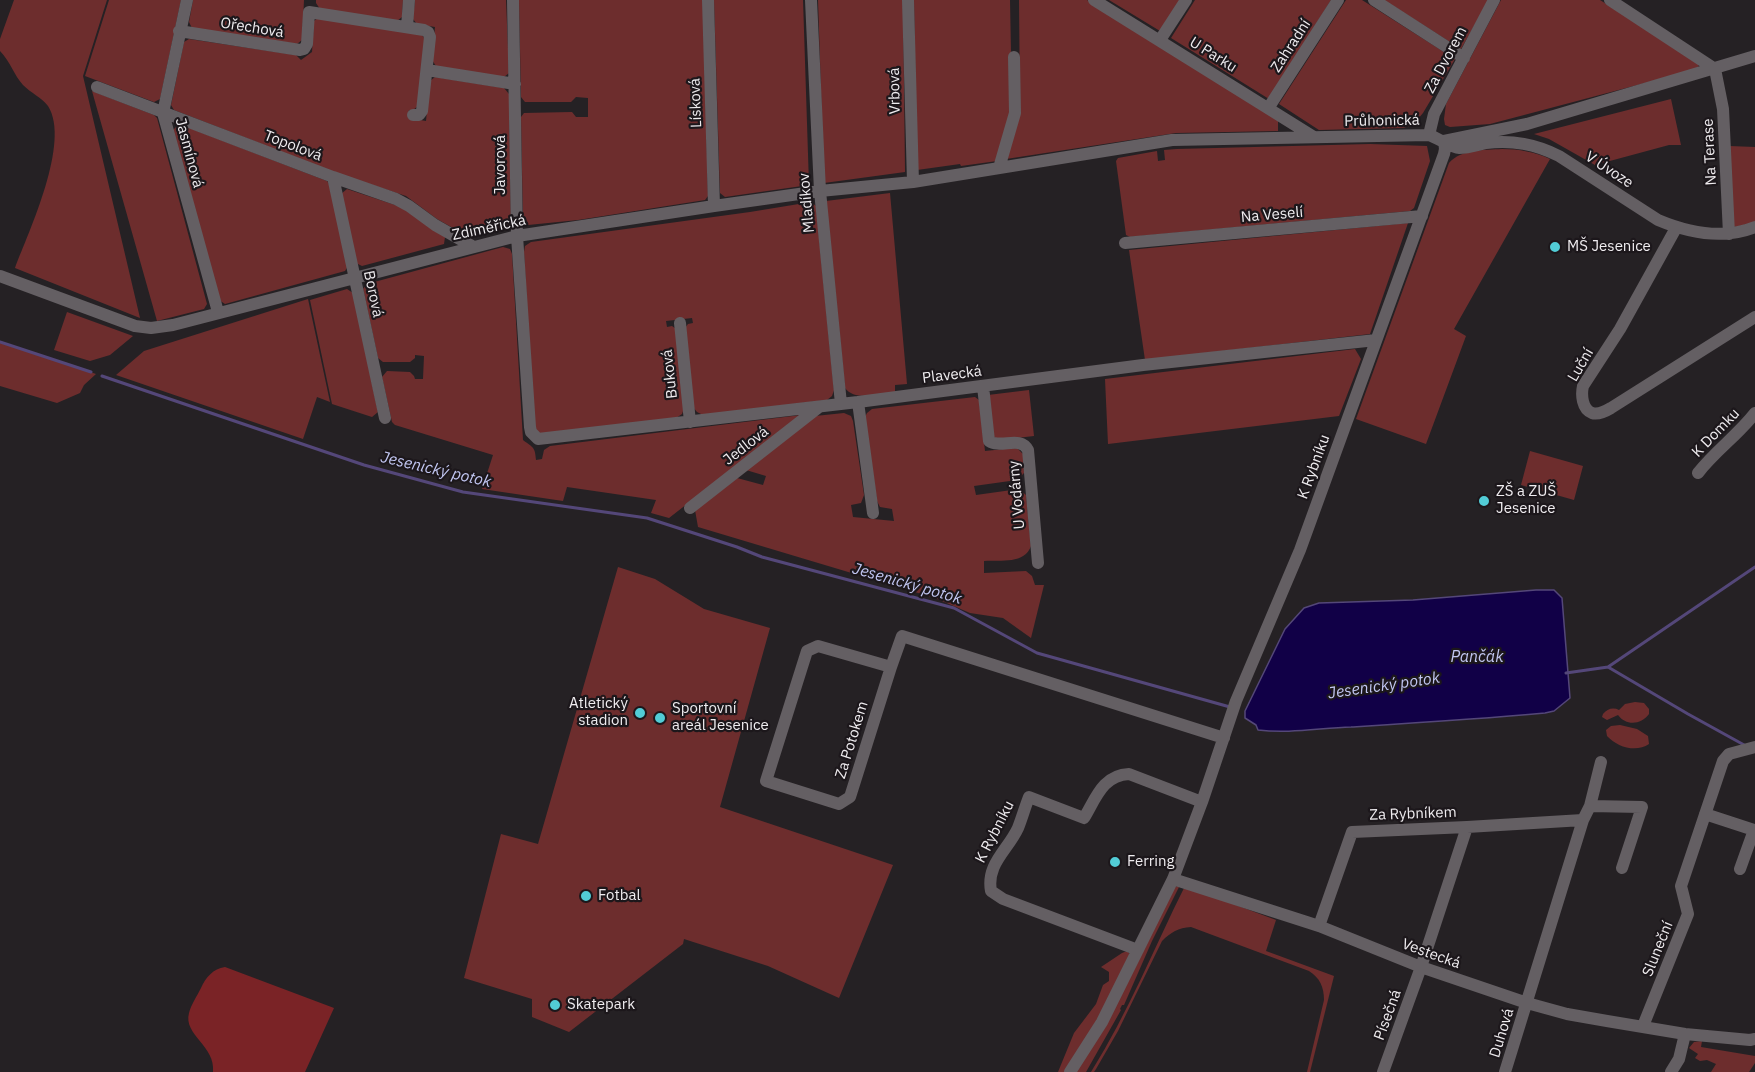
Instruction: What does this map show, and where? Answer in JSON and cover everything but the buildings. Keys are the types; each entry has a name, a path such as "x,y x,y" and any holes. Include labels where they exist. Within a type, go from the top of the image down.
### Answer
{"street":[{"name":"Jasmínová","path":"187,0 163,113 218,312"},
{"path":"407,27 409,0"},
{"name":"Javorová","path":"513,0 517,236 530,427 534,436"},
{"name":"Lísková","path":"708,0 714,206"},
{"name":"Mladíkov","path":"811,0 820,191 841,404"},
{"name":"Vrbová","path":"908,0 913,182"},
{"name":"U Parku","path":"1094,0 1314,137"},
{"path":"1160,40 1186,0"},
{"name":"Zahradní","path":"1269,107 1338,0"},
{"path":"1374,0 1464,58"},
{"name":"Za Dvorem","path":"1429,135 1434,114 1494,0"},
{"path":"1610,0 1715,69"},
{"name":"Ořechová","path":"179,31 300,50 304,49 307,44 309,6 424,30 430,37 422,111 413,115"},
{"path":"1444,141 1527,124 1755,56"},
{"path":"999,168 1015,113 1014,57"},
{"name":"Na Terase","path":"1715,69 1723,109 1729,234"},
{"path":"427,70 515,84"},
{"name":"Topolová","path":"97,87 396,199 472,246"},
{"name":"Průhonická","path":"999,168 1172,140 1429,135 1444,141"},
{"name":"K Rybníku","path":"1070,1072 1102,1022 1173,879 1236,701 1300,550 1444,154 1444,141"},
{"name":"V Úvoze","path":"1444,141 1457,148 1519,142 1545,149 1576,165 1658,220 1676,228 1702,233 1729,234 1742,233 1755,227"},
{"name":"Zdiměřická","path":"0,276 135,326 151,328 173,325 517,236 820,191 913,182 999,168"},
{"name":"Borová","path":"333,177 385,418"},
{"name":"Na Veselí","path":"1125,243 1422,216"},
{"name":"Luční","path":"1676,228 1620,329 1583,386 1582,398 1587,409 1596,413 1611,408 1755,317"},
{"name":"Buková","path":"680,322 690,422"},
{"name":"Plavecká","path":"534,436 544,439 1154,364 1376,340"},
{"name":"U Vodárny","path":"983,386 989,441 997,445 1021,443 1028,450 1038,563"},
{"path":"858,402 873,513"},
{"name":"Jedlová","path":"690,508 820,406"},
{"name":"K Domku","path":"1698,473 1755,413"},
{"name":"Za Potokem","path":"891,667 818,646 807,651 766,781 839,804 850,797 902,636 1224,738"},
{"name":"Sluneční","path":"1643,1026 1688,914 1681,886 1726,756 1755,747"},
{"path":"1527,1003 1590,806 1600,762"},
{"name":"K Rybníku","path":"1138,950 1003,899 991,891 989,879 997,860 1017,830 1029,797 1084,818 1105,783 1117,775 1129,774 1202,802"},
{"path":"1590,806 1642,807 1622,868"},
{"path":"1706,814 1754,830 1740,869"},
{"name":"Za Rybníkem","path":"1319,926 1352,831 1584,820"},
{"name":"Za Rybníkem","path":"1421,967 1467,827"},
{"name":"Vestecká","path":"1173,879 1319,926 1421,967 1527,1003 1568,1014 1685,1034 1755,1039"},
{"name":"Písečná","path":"1383,1072 1421,967"},
{"name":"Duhová","path":"1505,1072 1527,1003"},
{"path":"1671,1072 1679,1059 1685,1034"}],"shaded area":[{"path":"14,0 107,0 83,76 140,318 15,268 38,210 55,141 54,122 48,106 23,85 0,51 0,39"},
{"path":"109,0 181,0 160,99 154,102 85,76"},
{"path":"193,0 304,0 302,40 297,44 192,28 189,22"},
{"path":"316,0 403,0 402,17 397,21 320,9"},
{"path":"415,0 506,0 509,73 504,77 436,66 432,60 435,27 417,24 413,19"},
{"path":"519,0 703,0 708,196 705,200 578,220 528,225 523,222 521,117 524,113 572,112 576,117 588,117 588,98 576,97 571,102 525,102 521,97"},
{"path":"714,0 803,0 809,185 725,197 720,193"},
{"path":"818,0 903,0 905,172 824,183"},
{"path":"914,0 1010,0 1012,107 997,161 917,170"},
{"path":"1019,0 1087,0 1278,119 1278,131 1176,133 1006,159 1020,108"},
{"path":"1109,0 1180,0 1160,31"},
{"path":"1195,0 1331,0 1269,99 1171,38"},
{"path":"1346,0 1362,0 1455,59 1423,113 1412,126 1319,130 1279,104"},
{"path":"1384,0 1489,0 1461,49"},
{"path":"1501,0 1600,0 1699,63 1698,69 1490,124 1450,127 1445,125 1446,104"},
{"path":"319,17 421,34 425,39 418,106 409,110 408,118 426,121 430,81 435,77 504,88 509,94 511,225 509,229 469,237 437,219 406,196 342,175 174,110 171,105 184,42 189,39 296,55 301,60 312,52 314,21"},
{"path":"92,91 157,118 207,304 204,309 157,321"},
{"path":"1671,99 1681,145 1669,145 1595,165 1549,139 1534,134"},
{"path":"179,124 327,181 348,266 345,271 225,304 219,300 173,130"},
{"path":"1370,144 1427,146 1430,161 1414,208 1410,211 1130,237 1126,235 1116,161 1118,158 1157,151 1158,161 1165,160 1164,150 1177,149"},
{"path":"1729,146 1755,147 1755,222 1736,227 1733,226"},
{"path":"1502,149 1527,151 1550,159 1454,329 1466,336 1426,444 1356,419 1449,163 1454,158 1467,153"},
{"path":"347,189 401,207 445,237 444,244 362,266 356,263 341,194"},
{"path":"890,193 907,384 895,385 895,392 868,396 855,395 845,388 826,201"},
{"path":"811,202 816,206 834,390 832,396 827,400 703,415 693,407 685,328 688,324 693,323 692,318 666,321 667,327 672,326 676,329 684,408 682,414 676,418 544,434 537,432 534,427 525,246 531,242"},
{"path":"1408,223 1370,334 1145,360 1129,250"},
{"path":"503,247 510,249 512,254 523,440 533,448 536,460 542,459 544,450 550,446 801,415 669,518 651,513 656,500 567,487 563,501 482,489 493,455 395,425 392,422 382,377 387,371 410,372 415,379 423,379 424,356 415,355 410,362 383,362 378,358 363,289 367,284"},
{"path":"347,289 353,293 378,412 372,417 332,404 310,300"},
{"path":"308,299 330,402 317,397 303,439 116,375 144,351"},
{"path":"67,312 133,336 110,355 90,361 54,350"},
{"path":"0,341 96,374 84,385 80,393 57,403 0,386"},
{"path":"1355,349 1361,359 1339,416 1108,444 1105,379"},
{"path":"1029,390 1034,436 999,440 994,437 988,395"},
{"path":"975,397 979,400 985,451 1014,448 1023,454 1024,473 1017,480 974,486 976,495 1019,489 1026,495 1031,546 1028,552 1012,560 984,561 984,573 1026,571 1032,576 1035,585 1044,585 1031,638 1003,618 970,613 935,598 698,527 695,510 737,478 763,485 766,476 746,470 815,416 844,413 851,416 853,421 864,495 861,503 851,505 853,517 894,521 892,509 880,507 877,501 865,417 867,413 872,409"},
{"path":"1530,451 1583,466 1574,500 1521,485"},
{"name":"Sportovní areál Jesenice","path":"618,567 655,579 704,609 770,628 720,807 893,865 839,998 768,966 684,939 683,944 569,1032 532,1017 532,999 464,978 501,834 538,844"},
{"path":"1644,703 1649,709 1646,718 1638,722 1625,721 1618,715 1607,720 1602,717 1608,710 1619,710 1625,704"},
{"path":"1620,725 1637,729 1648,736 1649,744 1644,747 1627,748 1616,743 1607,736 1606,730 1611,726"},
{"path":"1185,886 1276,920 1266,951 1334,976 1310,1072 1307,1072 1324,1000 1319,980 1309,971 1191,927 1175,931 1162,941 1118,1031 1096,1069 1091,1072 1129,1004"},
{"path":"1179,887 1124,1005 1086,1072 1075,1072 1174,888"},
{"path":"1127,951 1131,955 1106,1007 1066,1072 1058,1072 1074,1033 1096,1004 1103,985 1109,981 1109,972 1101,967"},
{"path":"225,967 334,1008 305,1072 213,1072 210,1055 188,1021 189,1013 203,984 213,972"},
{"path":"1702,1041 1701,1047 1755,1056 1755,1063 1749,1072 1711,1072 1716,1064 1707,1060 1700,1061 1695,1058 1698,1054 1689,1048 1694,1042"}],"water":[{"name":"Pančák","path":"1554,590 1562,598 1570,698 1554,711 1472,719 1281,731 1258,730 1256,725 1245,718 1245,711 1285,629 1304,608 1319,603 1413,600"}],"waterway":[{"name":"Jesenický potok","path":"0,342 91,372"},
{"name":"Jesenický potok","path":"102,376 364,465 463,492 647,518 762,557 954,608 1037,653 1230,707"},
{"name":"Jesenický potok","path":"1566,673 1608,667 1755,567"},
{"path":"1608,667 1746,746"}],"place":[{"name":"MŠ Jesenice","path":"1555,247"},
{"name":"ZŠ a ZUŠ Jesenice","path":"1484,501"},
{"name":"Atletický stadion","path":"640,713"},
{"name":"Sportovní areál Jesenice","path":"660,718"},
{"name":"Ferring","path":"1115,862"},
{"name":"Fotbal","path":"586,896"},
{"name":"Skatepark","path":"555,1005"}]}
